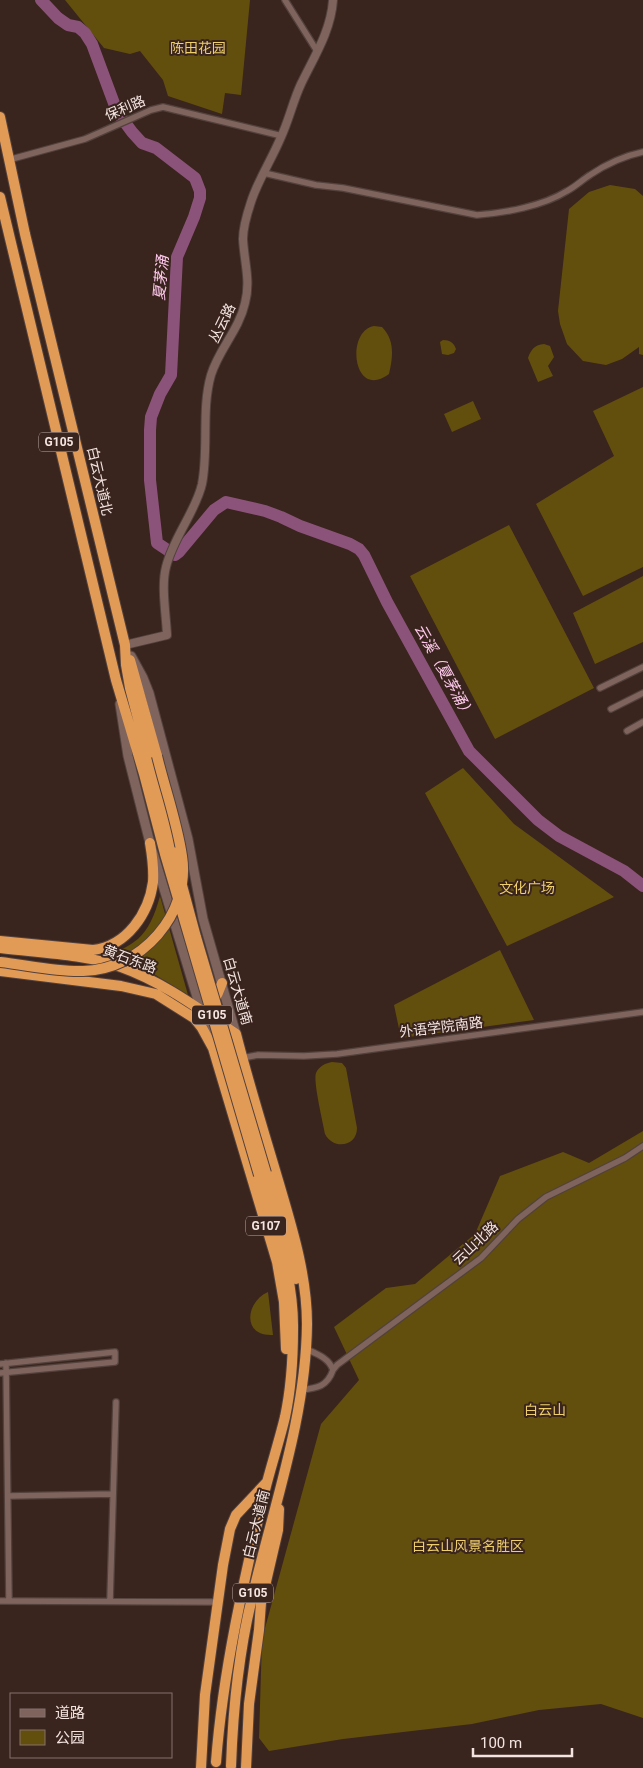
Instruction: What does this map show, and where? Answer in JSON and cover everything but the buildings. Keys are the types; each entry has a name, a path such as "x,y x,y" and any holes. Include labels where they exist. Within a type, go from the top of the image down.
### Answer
{"highway":[{"name":"白云大道北","path":"0,117 8,160 125,645 130,688 169,853"},
{"name":"G105","path":"0,197 118,688 169,853"},
{"path":"0,962 69,971 97,970 110,967 131,958 151,943 162,930 177,903 183,871 180,843 138,684 125,645"},
{"path":"0,941 94,950 116,942 134,926 150,897 153,880 150,843"},
{"name":"白云大道南","path":"169,853 263,1174 290,1282 294,1330 289,1392 283,1423 267,1481 227,1667 216,1762"},
{"name":"黄石东路","path":"0,948 74,957 105,963 130,971 171,991 236,1034"},
{"path":"68,980 78,977 82,970 74,957"},
{"name":"黄石东路","path":"0,971 146,990 160,996 194,1018 213,1048"},
{"path":"186,1012 201,1010 212,1004 222,983"},
{"name":"白云大道南","path":"231,1766 233,1728 243,1645 252,1596 296,1424 306,1350 306,1312 299,1254 236,1034"},
{"name":"白云大道南","path":"213,1048 277,1262 284,1302 285,1371 289,1392"},
{"name":"白云大道南","path":"263,1174 292,1260 306,1350"},
{"path":"201,1768 205,1695 230,1529 236,1515 267,1481"},
{"path":"246,1768 252,1677 261,1603 278,1530 280,1488"}],"main road":[{"name":"白云大道南","path":"125,645 141,673 148,693 189,845 203,919 236,1034"},
{"name":"白云大道南","path":"118,688 126,747 150,843 195,995 213,1048"},
{"path":"195,995 204,997 211,995 222,983"}],"street":[{"path":"284,0 317,51"},
{"name":"丛云路","path":"125,645 167,635 164,576 168,560 200,490 203,471 207,396 210,381 217,360 238,326 246,301 248,283 244,229 251,201 282,136 298,92 330,22 332,0"},
{"name":"保利路","path":"8,160 85,139 151,110 163,107 282,136"},
{"path":"264,173 316,185 343,188 477,215 496,214 547,200 567,192 606,166 622,158 643,152"},
{"path":"600,688 643,667"},
{"path":"612,709 643,693"},
{"path":"627,731 643,722"},
{"name":"外语学院南路","path":"218,1064 258,1055 304,1056 337,1054 643,1012"},
{"name":"云山北路","path":"301,1390 321,1386 326,1383 337,1365 481,1258 518,1219 546,1197 625,1158 643,1146"},
{"path":"306,1350 330,1363 333,1370"},
{"path":"3,1373 115,1362 115,1352 3,1363 3,1373 8,1496 9,1601"},
{"path":"110,1601 116,1402"},
{"path":"8,1496 113,1494"},
{"path":"0,1601 218,1602"}],"green space":[{"name":"陈田花园","path":"65,0 250,0 241,95 225,93 222,114 168,96 163,80 140,51 130,54 104,48"},
{"path":"610,185 635,189 643,196 643,355 639,354 639,347 622,359 606,365 583,361 567,344 558,311 569,209 589,192"},
{"path":"374,326 382,327 386,332 392,349 389,374 377,380 367,379 361,372 357,362 359,339 365,331"},
{"path":"443,340 453,344 456,349 454,353 442,354 440,342"},
{"path":"544,344 550,346 554,357 548,366 553,376 538,382 528,358 534,348"},
{"path":"643,387 643,567 583,596 536,504 614,456 593,411"},
{"path":"473,401 481,419 452,432 444,414"},
{"path":"509,525 594,688 495,739 410,576"},
{"path":"643,576 643,642 595,664 573,613"},
{"name":"文化广场","path":"463,768 514,824 614,897 507,946 425,793"},
{"path":"160,896 188,995 149,971 130,964 94,958 120,950 138,939 151,922"},
{"path":"500,950 534,1020 401,1038 394,1005"},
{"path":"332,1062 342,1063 346,1068 357,1128 353,1139 344,1144 333,1142 325,1134 317,1093 316,1073 323,1065"},
{"name":"白云山","path":"643,1131 643,1718 601,1704 539,1710 472,1724 343,1739 269,1751 259,1738 262,1639 321,1424 359,1380 334,1327 386,1288 415,1284 475,1234 500,1176 563,1152 589,1163"},
{"path":"268,1292 273,1335 256,1331 250,1318 255,1303"}],"waterway":[{"name":"夏茅涌","path":"41,0 58,18 68,25 78,27 85,33 92,44 115,106 132,132 142,143 156,148 195,178 200,191 200,198 194,217 177,257 171,375 160,394 151,417 150,480 157,543 175,555 214,510 226,502 265,511 359,549 364,555 387,602 469,751 538,820 559,836 624,871 643,886"}],"water label":[{"name":"云溪（夏茅涌）","path":"444,671"}],"park label":[{"name":"白云山风景名胜区","path":"468,1546"}]}
